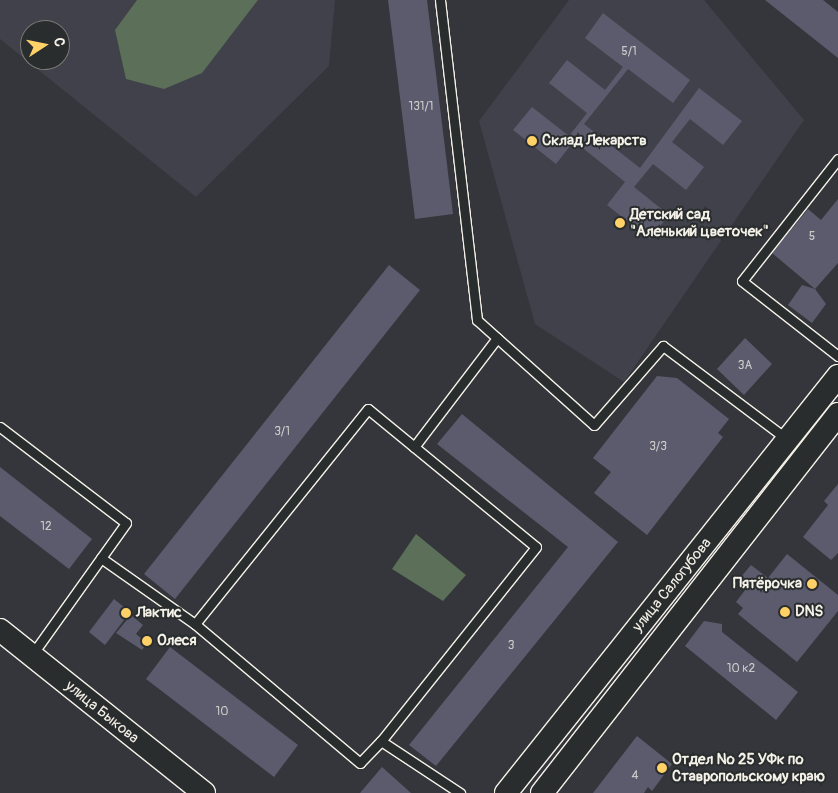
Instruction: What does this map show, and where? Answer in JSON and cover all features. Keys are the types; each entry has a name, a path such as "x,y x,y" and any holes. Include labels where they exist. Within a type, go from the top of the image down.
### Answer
{"street":[{"name":"улица Салогубова","path":"506,793 838,376"},
{"name":"улица Салогубова","path":"542,793 838,414"},
{"name":"улица Быкова","path":"0,630 204,793"}],"lane":[{"path":"440,0 476,320 594,425 663,346 788,439"},
{"path":"838,159 742,281 838,356"},
{"path":"414,447 497,338"},
{"path":"101,558 194,624 360,763 381,740 536,547 368,409 194,624"},
{"path":"0,426 126,522 32,655"},
{"path":"381,740 460,793"}],"shaded area":[{"path":"0,0 335,0 329,66 196,197 38,70 70,70 70,20 20,20 20,55 0,39"},
{"name":"Детский сад \"Аленький цветочек\"","path":"569,0 704,0 804,120 624,382 535,324 479,121"}],"green space":[{"path":"137,0 258,0 202,73 164,89 126,79 115,30"},
{"path":"416,534 466,575 443,601 392,569"}],"building":[{"path":"388,0 427,0 453,214 415,219"},
{"path":"765,0 823,0 838,12 838,58"},
{"path":"603,13 690,80 673,103 628,69 584,124 640,168 699,88 742,121 723,145 690,119 672,142 704,167 686,190 653,164 634,187 669,215 650,239 607,205 625,182 574,141 556,164 513,130 532,107 569,136 587,113 549,83 567,60 605,90 623,67 585,38"},
{"path":"838,199 838,263 815,289 772,253 808,209 821,220"},
{"path":"389,265 420,290 175,599 144,574"},
{"path":"802,285 815,289 826,304 812,323 788,305"},
{"path":"745,338 772,364 744,395 717,369"},
{"path":"657,376 677,378 729,419 718,433 723,437 647,535 594,493 611,472 593,458"},
{"path":"462,414 618,542 436,766 409,745 568,547 437,444"},
{"path":"0,467 92,539 69,569 0,516"},
{"path":"838,484 838,553 831,560 803,537 828,505 824,501"},
{"path":"787,554 838,595 838,611 797,662 738,614 743,608 736,602 749,585 740,578 751,565 768,578"},
{"path":"114,599 130,612 105,645 89,632"},
{"path":"131,615 143,625 136,634 147,643 142,650 116,633"},
{"path":"704,621 722,624 722,632 798,692 776,720 685,646"},
{"path":"170,647 298,745 274,777 146,679"},
{"path":"637,736 672,764 652,791 648,787 644,793 593,793"},
{"path":"382,767 411,793 360,793"}],"place":[{"name":"Склад Лекарств","path":"532,141"},
{"name":"Детский сад \"Аленький цветочек\"","path":"620,223"},
{"name":"Пятёрочка","path":"812,584"},
{"name":"DNS","path":"785,612"},
{"name":"Лактис","path":"126,613"},
{"name":"Олеся","path":"147,641"},
{"name":"Отдел № 25 УФк по Ставропольскому краю","path":"662,768"}]}
